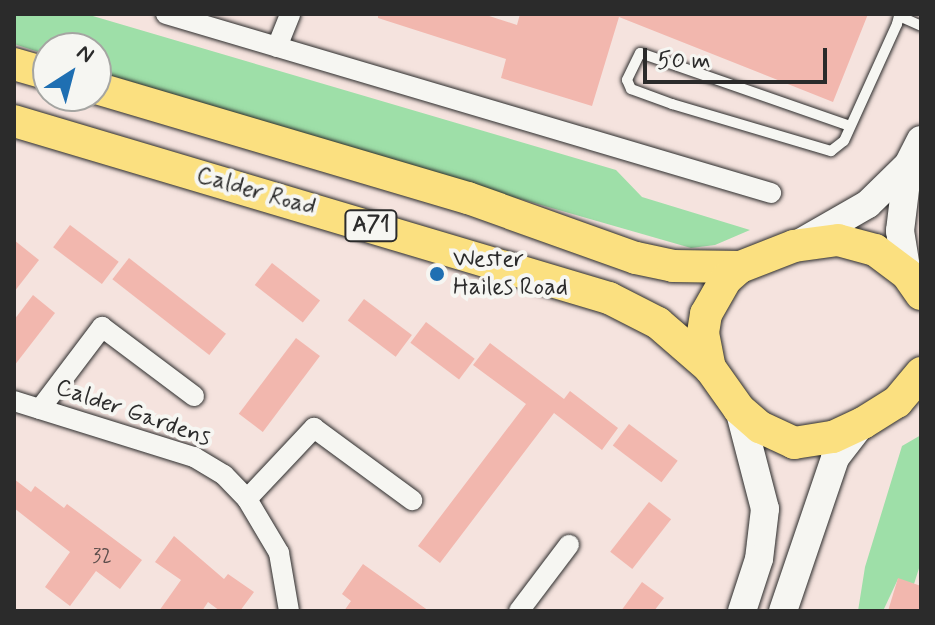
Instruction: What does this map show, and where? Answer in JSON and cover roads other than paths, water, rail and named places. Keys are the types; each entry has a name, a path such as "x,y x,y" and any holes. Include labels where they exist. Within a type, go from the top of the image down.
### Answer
{"main road":[{"name":"A71","path":"112,93 468,198 636,258 673,266 740,267 794,246 838,240 858,244 914,284"},
{"name":"Calder Road","path":"14,121 609,298 658,323 710,368"},
{"path":"794,246 868,204 908,165 921,140"},
{"path":"908,165 900,231 914,284"},
{"name":"A71","path":"740,267 714,295 706,314 703,333 710,368 739,409 760,427 794,443 833,437 909,400 921,373"},
{"path":"739,409 765,509 759,559 742,611"},
{"path":"783,611 830,469 863,423"}],"street":[{"path":"277,47 290,14"},
{"path":"178,16 771,193"},
{"path":"40,409 102,327 194,396"},
{"name":"Calder Gardens","path":"14,401 194,457 224,475 247,499 279,553 289,611"},
{"path":"247,499 314,428 412,500"},
{"path":"519,611 569,545"}],"lane":[{"path":"850,126 640,53 627,80 631,89 672,104 831,151 844,141 899,15 921,26"}],"place":[{"name":"Wester Hailes Road","path":"437,274"}]}
